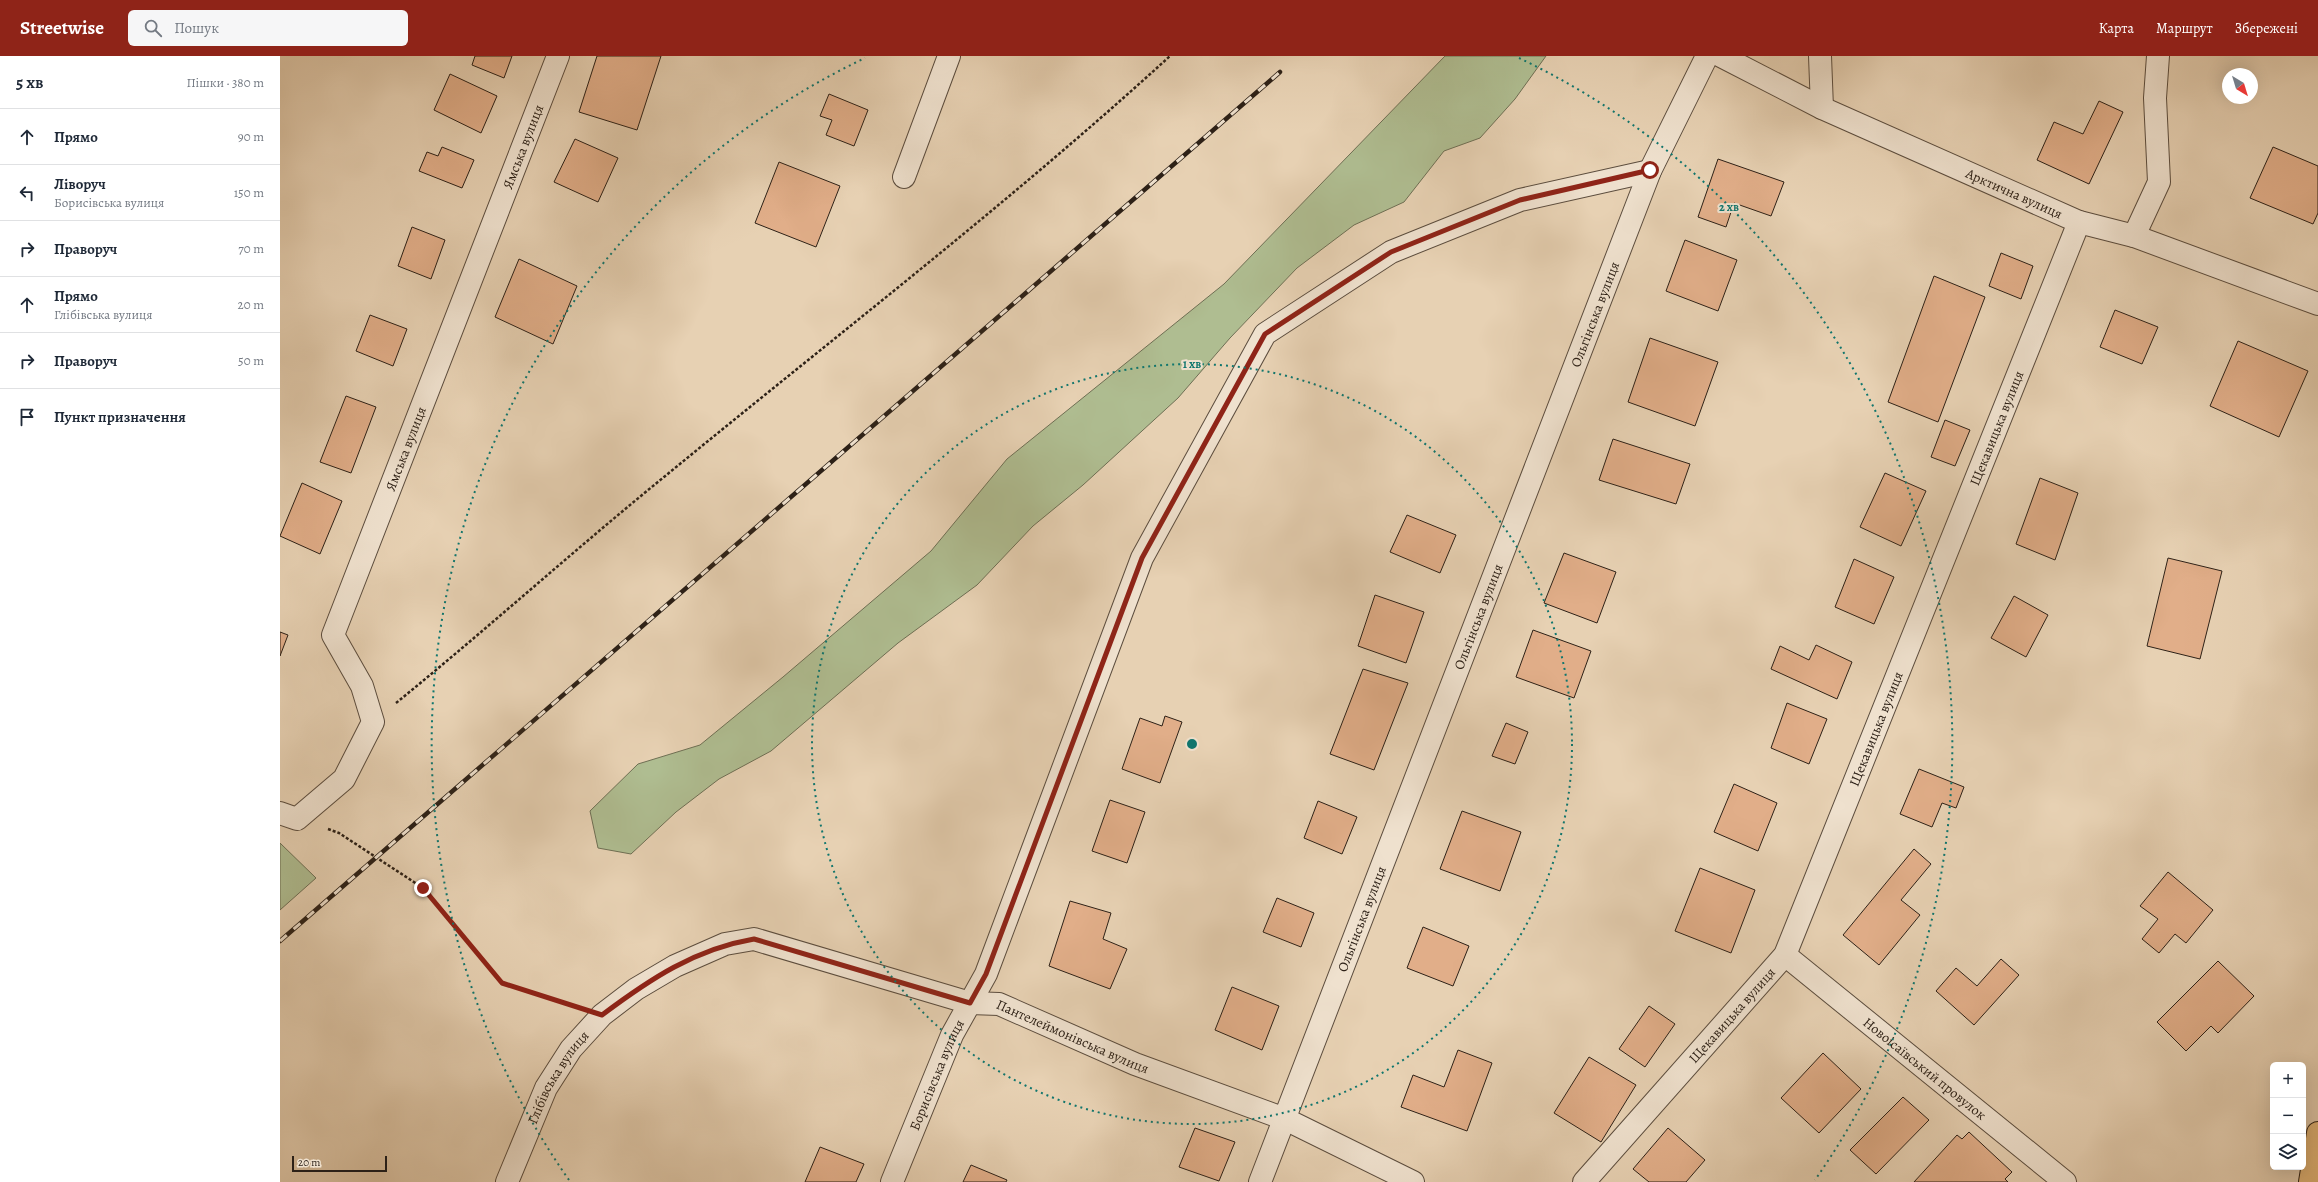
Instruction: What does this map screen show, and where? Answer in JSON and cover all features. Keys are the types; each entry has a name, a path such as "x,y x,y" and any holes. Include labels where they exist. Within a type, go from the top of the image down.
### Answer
{"main road":[{"path":"2310,1182 2318,1133"}],"street":[{"name":"Ямська вулиця","path":"373,722 362,686 333,635 558,56"},
{"path":"904,177 949,56"},
{"name":"Ольгінська вулиця","path":"1260,1182 1650,170 1707,56"},
{"name":"Арктична вулиця","path":"1721,56 1822,108 2079,222 2134,236 2318,304"},
{"path":"1820,56 1822,108"},
{"path":"2134,236 2159,182 2156,98 2158,56"},
{"name":"Борисівська вулиця","path":"892,1182 952,1035 986,974 1142,558 1265,334 1391,252 1520,200 1650,170"},
{"name":"Щекавицька вулиця","path":"1584,1182 1786,955 2079,222"},
{"path":"289,816 344,779 373,722"},
{"name":"Пантелеймонівська вулиця","path":"675,966 725,944 754,939 970,1003 1000,1004 1135,1064 1284,1119 1413,1182"},
{"name":"Новоісаївський провулок","path":"1786,955 2065,1182"},
{"name":"Глібівська вулиця","path":"507,1182 546,1088 571,1049 602,1015 636,989 675,966"}],"path":[{"path":"373,722 662,478 870,311 1126,96 1170,56"},
{"path":"289,816 339,833 423,888 502,983 602,1015"}],"green space":[{"path":"1445,56 1546,56 1515,99 1480,138 1444,151 1404,202 1354,225 1297,268 1230,338 1178,398 1083,485 1033,526 977,585 898,643 771,751 719,779 676,812 631,854 598,848 590,811 638,764 700,745 783,677 931,551 1007,459 1224,284"},
{"path":"280,843 316,878 280,910"}],"building":[{"path":"475,56 512,56 504,78 472,65"},
{"path":"597,56 661,56 637,130 579,112"},
{"path":"450,74 497,96 481,133 434,110"},
{"path":"829,94 868,110 854,146 826,135 832,120 820,116"},
{"path":"2099,101 2123,112 2089,184 2037,160 2054,122 2083,134"},
{"path":"575,139 618,158 598,202 554,182"},
{"path":"442,147 474,160 462,188 419,171 427,152 438,156"},
{"path":"2273,147 2318,166 2318,213 2313,224 2250,198"},
{"path":"1718,159 1784,182 1771,216 1734,203 1726,227 1698,217"},
{"path":"779,162 840,186 816,247 755,223"},
{"path":"412,227 445,240 431,279 398,266"},
{"path":"1685,240 1737,260 1718,311 1666,291"},
{"path":"2001,253 2033,266 2021,299 1989,286"},
{"path":"519,259 577,286 553,344 495,317"},
{"path":"1934,276 1985,297 1938,422 1888,402"},
{"path":"2115,310 2158,327 2142,364 2100,347"},
{"path":"370,315 407,329 393,366 356,351"},
{"path":"1650,338 1718,362 1695,426 1628,402"},
{"path":"2238,341 2308,371 2279,437 2210,406"},
{"path":"346,396 376,407 351,473 320,462"},
{"path":"1945,420 1970,430 1955,466 1931,457"},
{"path":"1613,439 1690,464 1676,504 1599,480"},
{"path":"1885,473 1926,491 1901,546 1860,527"},
{"path":"2040,478 2078,493 2055,560 2016,544"},
{"path":"302,483 342,501 320,554 280,536"},
{"path":"1407,515 1456,535 1440,573 1390,552"},
{"path":"1564,553 1616,572 1597,623 1544,603"},
{"path":"2168,558 2222,571 2200,659 2147,646"},
{"path":"1854,559 1894,577 1874,624 1835,607"},
{"path":"1375,595 1424,612 1406,663 1358,646"},
{"path":"2014,596 2048,615 2026,657 1991,638"},
{"path":"1533,630 1591,651 1574,698 1516,677"},
{"path":"280,632 288,635 280,656"},
{"path":"1816,645 1852,662 1837,699 1771,669 1780,646 1809,660"},
{"path":"1363,669 1408,683 1374,770 1330,754"},
{"path":"1787,703 1827,719 1809,764 1771,748"},
{"path":"1165,716 1182,722 1160,783 1122,769 1140,718 1162,726"},
{"path":"1506,723 1528,732 1515,764 1492,756"},
{"path":"1919,769 1964,787 1956,808 1942,803 1932,827 1900,814"},
{"path":"1734,784 1777,803 1758,851 1714,832"},
{"path":"1110,800 1145,812 1127,863 1092,851"},
{"path":"1318,801 1357,817 1342,854 1304,838"},
{"path":"1462,811 1521,832 1500,891 1440,869"},
{"path":"1914,849 1931,864 1901,900 1920,915 1879,965 1843,935"},
{"path":"1700,868 1755,890 1731,953 1675,931"},
{"path":"2168,872 2213,910 2186,943 2175,934 2159,953 2142,939 2158,919 2140,906"},
{"path":"1277,898 1314,913 1301,947 1263,932"},
{"path":"1070,901 1111,913 1103,939 1127,949 1110,989 1049,966"},
{"path":"1423,927 1469,946 1453,986 1407,968"},
{"path":"2001,959 2019,975 1974,1025 1936,991 1956,968 1977,986"},
{"path":"2218,961 2254,996 2218,1033 2211,1026 2186,1051 2157,1022"},
{"path":"1232,987 1279,1006 1262,1050 1215,1030"},
{"path":"1649,1006 1675,1024 1645,1067 1619,1049"},
{"path":"1458,1050 1492,1063 1467,1131 1401,1107 1413,1075 1444,1087"},
{"path":"1823,1053 1861,1089 1819,1133 1781,1098"},
{"path":"1589,1057 1636,1085 1601,1142 1554,1113"},
{"path":"1903,1097 1929,1120 1876,1174 1850,1150"},
{"path":"1195,1128 1235,1142 1219,1181 1179,1167"},
{"path":"1668,1128 1705,1160 1686,1182 1649,1182 1633,1169"},
{"path":"1969,1132 2012,1172 2005,1179 2008,1182 1914,1182 1957,1135 1962,1139"},
{"path":"820,1147 864,1164 856,1182 805,1182"},
{"path":"971,1165 1007,1180 1006,1182 963,1182"}],"railway":[{"path":"280,941 1280,72"}],"route":[{"path":"423,888 502,983 602,1015 636,989 675,966 725,944 754,939 970,1003 986,974 1142,558 1265,334 1391,252 1520,200 1650,170"}]}
